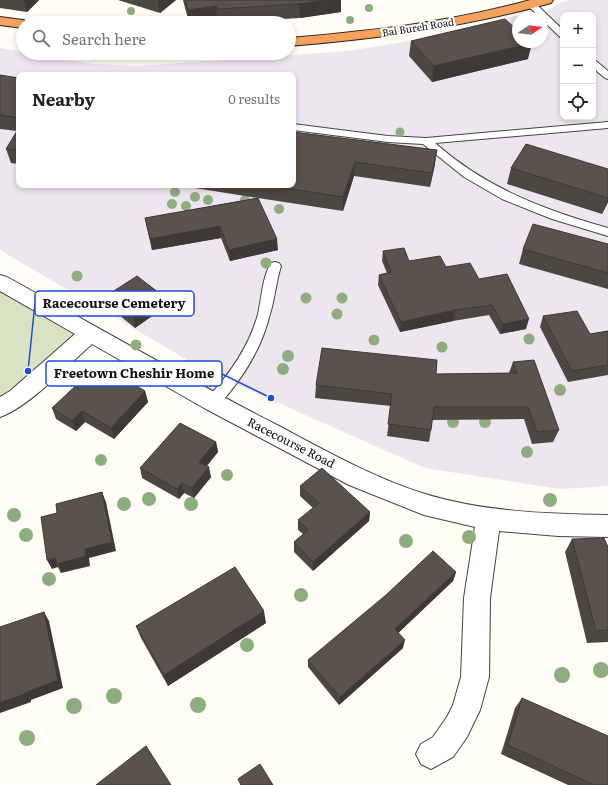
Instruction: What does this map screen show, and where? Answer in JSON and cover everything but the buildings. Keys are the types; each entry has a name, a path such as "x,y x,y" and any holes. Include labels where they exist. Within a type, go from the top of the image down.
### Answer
{"highway":[{"path":"296,30 445,12 498,0"},
{"name":"Bai Bureh Road","path":"296,41 379,33 452,22 546,0"},
{"path":"0,21 16,23"},
{"path":"0,34 16,36"}],"street":[{"name":"Racecourse Road","path":"0,282 212,402 357,478 424,504 488,519 558,525 608,526"},
{"path":"0,408 18,397 90,333"},
{"path":"431,754 443,747 457,727 466,710 475,677 477,598 488,519"}],"lane":[{"path":"531,4 560,32"},
{"path":"596,66 608,76"},
{"path":"296,127 388,139 426,141 608,125"},
{"path":"426,141 450,162 493,189 538,209 608,232"},
{"path":"212,402 227,387 242,366 251,347 263,316 271,276 275,266"}],"shaded area":[{"path":"571,0 608,0 608,486 560,489 425,468 206,371 0,250 0,48 16,51 16,60 70,60 94,64 138,66 222,60 296,60 296,55 347,51 410,41 512,16 512,48 548,48 548,12 545,12 562,2"}],"green space":[{"path":"0,289 91,340 0,403"}],"place":[{"name":"Racecourse Cemetery","path":"28,371"},
{"name":"Freetown Cheshir Home","path":"271,398"}]}
